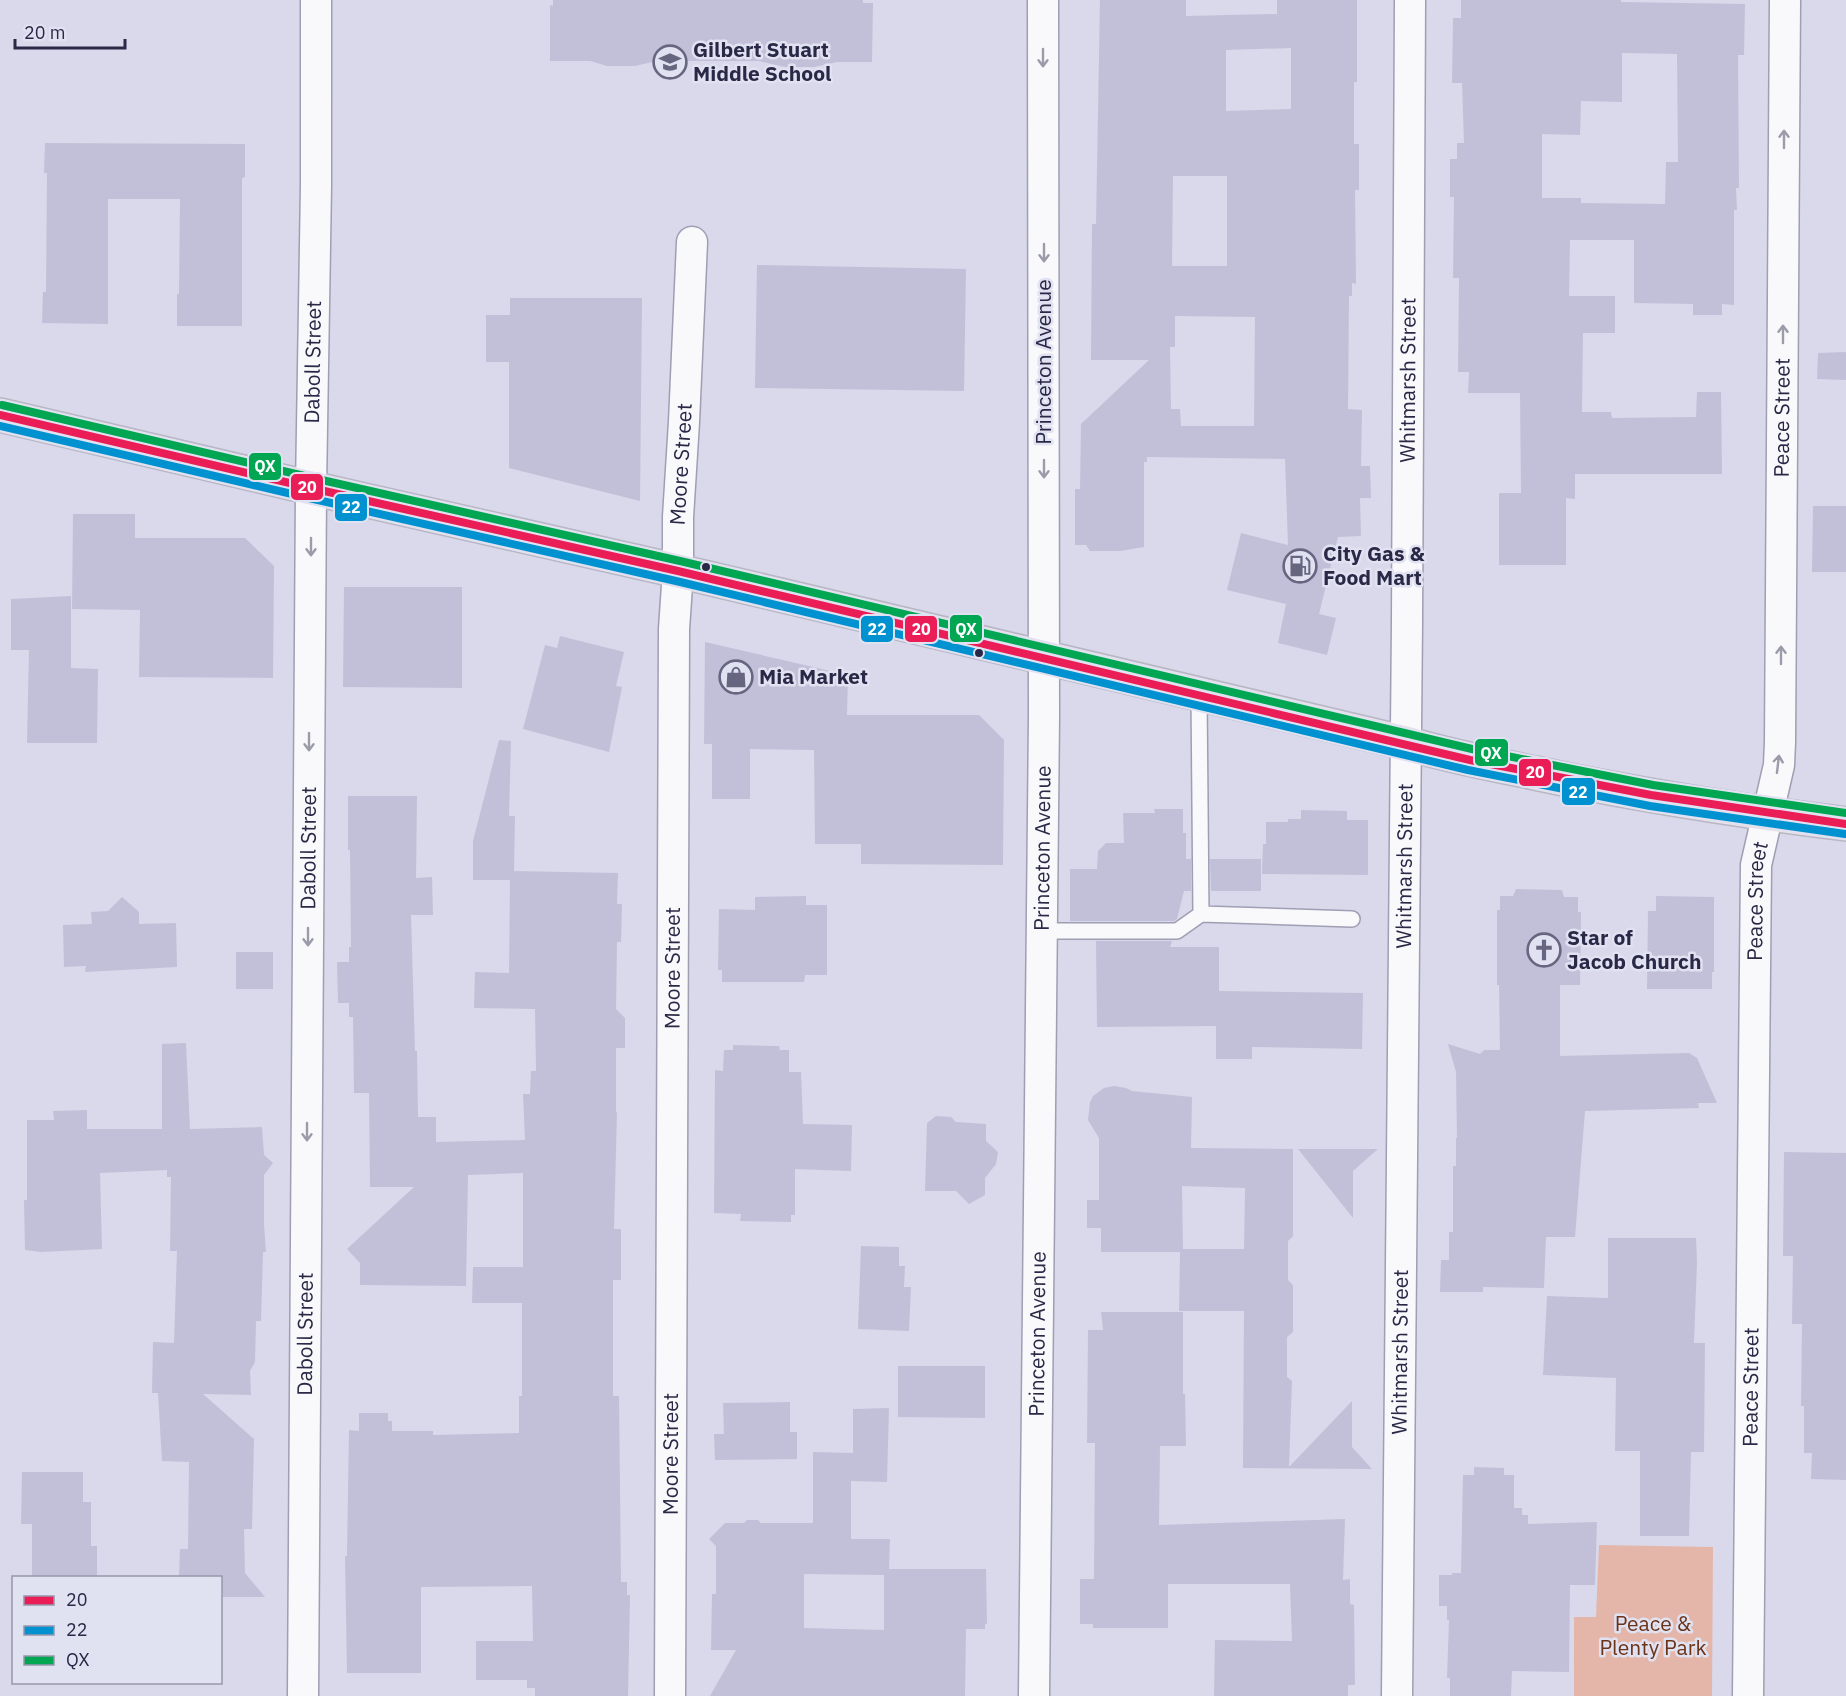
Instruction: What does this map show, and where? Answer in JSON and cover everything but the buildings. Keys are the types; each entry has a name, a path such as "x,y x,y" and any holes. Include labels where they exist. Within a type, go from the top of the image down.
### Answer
{"main road":[{"path":"0,415 678,571 1451,755 1582,783 1768,814 1846,824"}],"street":[{"name":"Daboll Street","path":"303,1696 316,0"},
{"name":"Princeton Avenue","path":"1034,1696 1045,659 1043,0"},
{"name":"Whitmarsh Street","path":"1397,1696 1410,0"},
{"name":"Peace Street","path":"1748,1696 1756,865 1779,765 1780,742 1785,0"},
{"name":"Moore Street","path":"670,1696 674,629 692,242"}],"lane":[{"path":"1199,695 1201,914"},
{"path":"1042,931 1177,931 1201,914 1352,919"}],"green space":[{"name":"Peace & Plenty Park","path":"1599,1545 1713,1547 1712,1696 1574,1696 1574,1617 1596,1617"}],"transit line":[{"name":"QX","path":"2,405 680,561 1472,749 1653,785 1846,813"},
{"name":"20","path":"0,415 678,571 1470,760 1651,795 1846,824"},
{"name":"22","path":"0,426 676,581 1468,770 1650,806 1845,834"}],"place":[{"name":"Gilbert Stuart Middle School","path":"670,62"},
{"name":"City Gas & Food Mart","path":"1300,566"},
{"name":"Mia Market","path":"736,677"},
{"name":"Star of Jacob Church","path":"1544,950"}]}
